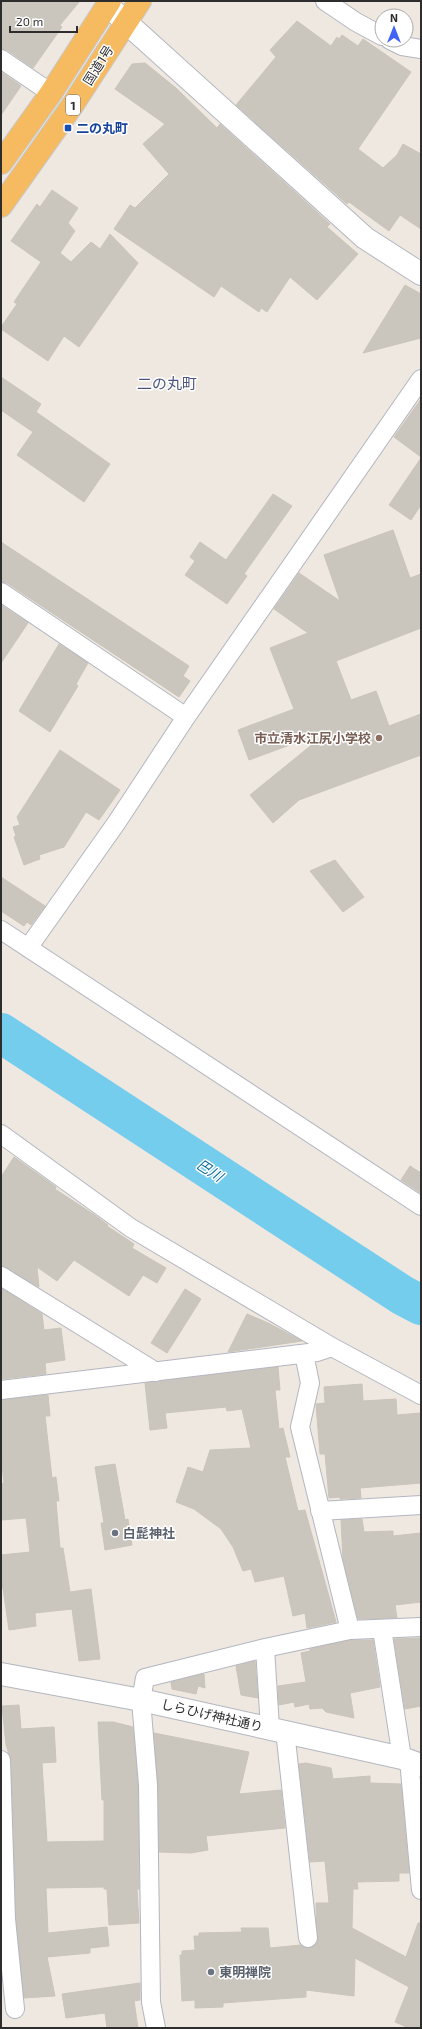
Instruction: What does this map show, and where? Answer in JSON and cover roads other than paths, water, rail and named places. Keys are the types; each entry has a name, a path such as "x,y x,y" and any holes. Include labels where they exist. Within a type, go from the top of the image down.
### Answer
{"highway":[{"name":"国道1号","path":"1,206 72,106 140,1"},
{"name":"国道1号","path":"1,164 51,93 107,2"}],"street":[{"path":"325,1 356,22 374,32"},
{"path":"107,2 126,22 365,238 421,274"},
{"path":"1,59 51,93"},
{"path":"28,948 117,822 186,717 421,380"},
{"path":"1,592 186,717"},
{"path":"1,930 421,1206"},
{"path":"1,1134 131,1228 332,1348 421,1395"},
{"path":"1,1276 156,1372"},
{"path":"1,1390 304,1354 332,1348"},
{"path":"304,1354 310,1383 300,1427 350,1630"},
{"path":"320,1511 421,1505"},
{"path":"156,2028 151,2002 148,1785 141,1700 145,1678 265,1648 350,1630 421,1627"},
{"path":"382,1629 411,1761 421,1890"},
{"path":"265,1648 308,1938"},
{"name":"しらひげ神社通り","path":"1,1674 141,1700 411,1761"},
{"path":"1,1760 6,1919 15,2009"}],"waterway":[{"name":"巴川","path":"1,1033 402,1295 421,1305"}],"place":[{"name":"二の丸町","path":"68,128"},
{"name":"市立清水江尻小学校","path":"379,738"},
{"name":"白髭神社","path":"115,1533"},
{"name":"東明禅院","path":"211,1972"}],"district":[{"name":"二の丸町","path":"167,383"}]}
